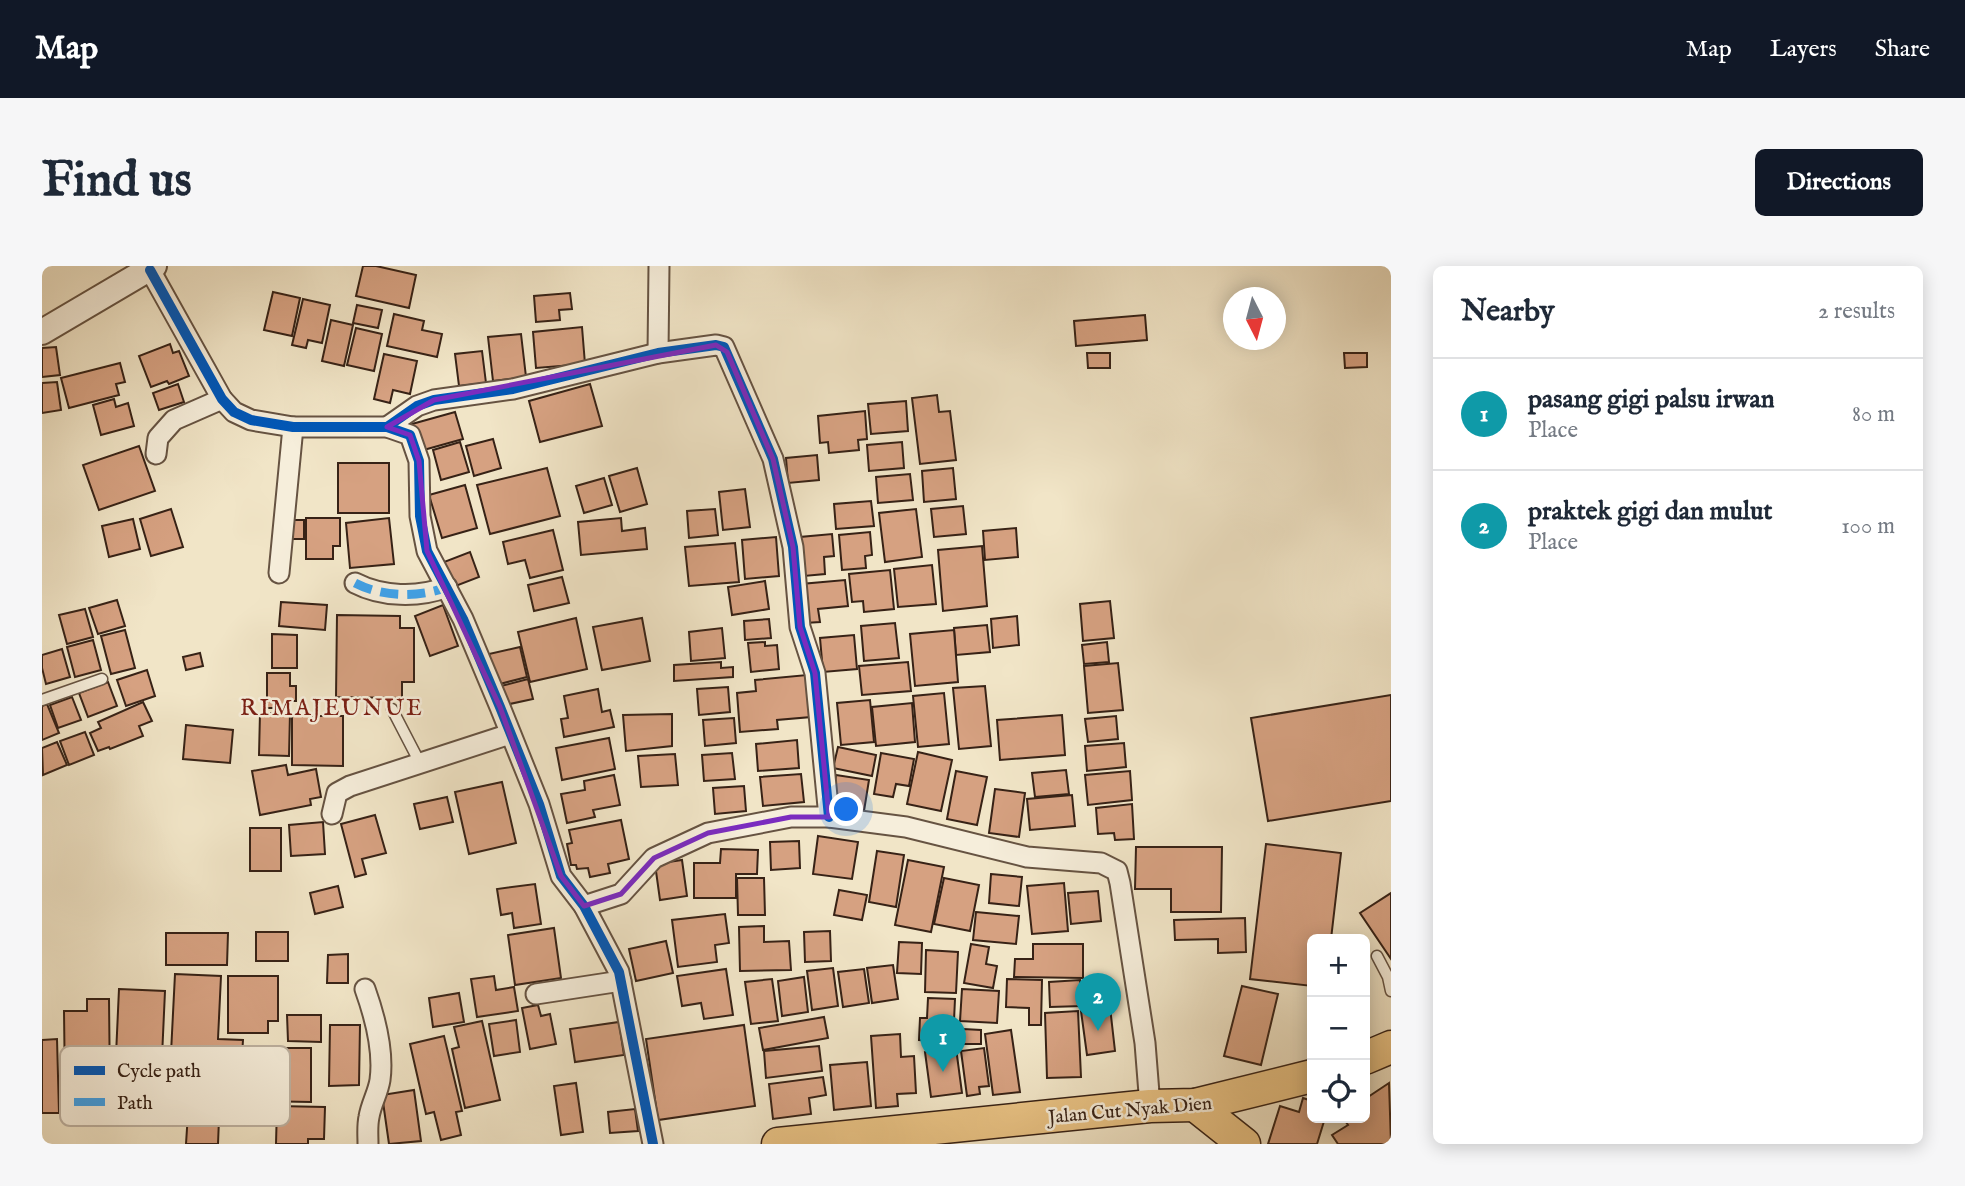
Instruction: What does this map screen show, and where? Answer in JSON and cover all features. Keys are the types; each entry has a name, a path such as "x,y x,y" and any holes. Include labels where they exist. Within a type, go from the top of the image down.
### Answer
{"highway":[{"path":"1370,1056 1391,1047"},
{"name":"Jalan Cut Nyak Dien","path":"778,1144 1150,1106 1195,1105 1307,1077"},
{"path":"1195,1105 1244,1144"}],"street":[{"path":"658,353 659,266"},
{"path":"42,332 152,268 222,398 234,412 251,420 292,427 387,427 410,435 419,461 420,516 427,551 469,632 539,804 561,876 584,906 619,972 653,1144"},
{"path":"387,427 417,407 434,400 513,389 658,353 716,345 723,347 773,459 793,547 800,627 815,673 829,817"},
{"path":"156,454 158,438 174,420 222,398"},
{"path":"278,573 292,427"},
{"path":"355,583 381,593 399,594 447,587"},
{"path":"332,814 337,793 349,786 510,734"},
{"path":"584,906 621,894 654,858 708,833 791,817 829,817 906,827 1027,857 1101,863 1116,871 1145,1043 1150,1106"},
{"path":"536,994 621,981"},
{"path":"365,989 376,1029 380,1070 380,1081 369,1117 368,1144"}],"lane":[{"path":"42,700 102,679"},
{"path":"392,709 420,763"},
{"path":"1377,956 1388,977 1391,991"}],"highlighted area":[{"path":"716,345 727,352 773,459 793,547 800,627 815,673 829,817 791,817 708,833 654,858 621,894 584,906 561,876 500,707 427,551 419,461 410,435 387,427 434,400"}],"building":[{"path":"363,266 376,266 416,275 409,308 356,296"},
{"path":"273,292 300,298 292,336 264,330"},
{"path":"570,293 572,309 559,310 560,320 536,322 534,296"},
{"path":"303,299 330,305 322,343 308,340 306,348 292,345"},
{"path":"357,305 382,310 378,328 353,323"},
{"path":"394,314 424,321 422,330 442,334 437,357 387,346"},
{"path":"1145,315 1147,340 1076,346 1074,321"},
{"path":"331,320 353,325 344,366 322,361"},
{"path":"582,327 585,364 536,368 533,332"},
{"path":"356,328 382,334 374,371 347,365"},
{"path":"521,334 526,377 493,381 488,337"},
{"path":"170,344 173,353 179,351 189,376 169,384 167,381 151,387 139,356"},
{"path":"56,347 60,375 42,377 42,348"},
{"path":"482,351 486,383 459,386 455,354"},
{"path":"1087,353 1110,353 1110,368 1088,368"},
{"path":"1344,353 1367,353 1367,367 1345,368"},
{"path":"384,354 417,361 410,394 393,390 390,403 374,399"},
{"path":"120,363 125,382 116,384 119,395 69,408 61,378"},
{"path":"57,382 61,410 42,413 42,383"},
{"path":"178,384 184,402 159,410 153,393"},
{"path":"590,384 602,426 540,442 529,401"},
{"path":"937,395 939,412 950,411 956,460 920,464 912,398"},
{"path":"114,399 116,407 128,403 134,426 101,435 93,405"},
{"path":"906,401 908,431 871,434 868,404"},
{"path":"865,411 867,439 858,440 859,450 829,453 828,442 820,443 818,416"},
{"path":"455,412 463,439 420,451 412,424"},
{"path":"493,439 501,468 474,476 466,446"},
{"path":"460,442 469,472 441,480 433,450"},
{"path":"902,442 904,468 869,471 867,445"},
{"path":"139,446 155,491 99,510 83,465"},
{"path":"817,455 819,480 788,483 786,458"},
{"path":"338,463 389,463 389,513 338,513"},
{"path":"547,468 560,516 490,534 477,485"},
{"path":"637,468 647,504 620,512 609,476"},
{"path":"953,468 956,499 924,502 922,471"},
{"path":"910,474 913,500 878,503 876,477"},
{"path":"604,478 612,505 584,513 576,486"},
{"path":"465,485 477,528 442,538 429,495"},
{"path":"745,489 750,527 723,530 719,492"},
{"path":"871,501 874,526 836,529 834,504"},
{"path":"963,506 966,534 934,537 931,509"},
{"path":"171,509 183,547 151,556 140,519"},
{"path":"715,509 718,535 689,538 687,511"},
{"path":"916,509 922,557 885,562 879,513"},
{"path":"306,518 340,518 340,546 333,546 333,559 306,559"},
{"path":"389,518 394,564 350,568 346,523"},
{"path":"621,518 622,531 645,528 647,549 581,555 578,522"},
{"path":"133,519 140,549 109,557 102,526"},
{"path":"288,520 304,520 304,539 287,539"},
{"path":"1016,528 1018,557 985,560 983,531"},
{"path":"553,530 563,570 530,578 525,560 508,564 503,542"},
{"path":"870,532 872,555 865,556 866,568 842,570 839,535"},
{"path":"832,534 834,556 824,557 825,574 804,576 800,537"},
{"path":"776,537 779,576 745,579 742,540"},
{"path":"735,543 739,582 689,586 685,547"},
{"path":"982,546 987,606 943,611 938,550"},
{"path":"470,552 479,577 453,587 444,562"},
{"path":"932,565 936,604 898,607 894,569"},
{"path":"890,570 894,609 864,612 863,601 852,602 849,574"},
{"path":"562,577 569,603 534,611 528,585"},
{"path":"845,580 848,606 818,609 820,622 805,623 801,584"},
{"path":"765,581 769,609 732,615 728,587"},
{"path":"117,600 125,626 98,634 89,608"},
{"path":"1110,601 1114,638 1083,641 1080,604"},
{"path":"281,602 327,605 325,630 279,626"},
{"path":"443,605 458,646 430,656 415,616"},
{"path":"85,609 93,637 67,644 59,615"},
{"path":"337,615 400,616 400,628 414,628 414,682 402,682 402,698 336,697"},
{"path":"1017,616 1019,645 993,648 991,619"},
{"path":"576,618 587,669 530,682 518,632"},
{"path":"642,618 650,661 602,670 593,627"},
{"path":"769,619 771,638 745,640 744,621"},
{"path":"895,623 899,658 864,661 861,626"},
{"path":"987,625 990,652 956,655 954,628"},
{"path":"722,628 725,658 691,661 689,632"},
{"path":"125,630 135,668 111,674 101,636"},
{"path":"954,630 958,682 915,686 910,634"},
{"path":"272,634 297,635 297,668 272,668"},
{"path":"854,635 857,669 823,672 820,638"},
{"path":"93,640 101,670 75,677 67,647"},
{"path":"765,642 765,646 777,645 779,669 751,672 748,643"},
{"path":"1107,642 1109,662 1084,664 1082,645"},
{"path":"520,647 527,677 496,685 489,654"},
{"path":"62,649 70,677 46,684 42,655"},
{"path":"200,653 203,666 186,670 183,657"},
{"path":"721,662 721,668 733,667 733,677 674,681 674,665"},
{"path":"908,662 911,691 862,695 859,666"},
{"path":"1118,663 1123,710 1088,713 1084,666"},
{"path":"147,670 155,696 126,706 117,680"},
{"path":"267,673 290,673 290,686 296,686 296,701 290,701 290,708 267,708"},
{"path":"807,675 811,717 777,720 778,729 740,732 737,693 756,691 755,680"},
{"path":"528,679 533,699 505,705 501,686"},
{"path":"108,682 117,706 88,717 79,693"},
{"path":"985,686 991,746 959,749 953,688"},
{"path":"728,687 730,712 699,715 697,689"},
{"path":"598,689 602,712 610,710 614,727 564,737 561,719 568,718 564,696"},
{"path":"944,693 949,744 918,747 913,696"},
{"path":"1391,695 1391,801 1268,821 1251,718"},
{"path":"72,697 81,720 58,728 50,705"},
{"path":"870,700 874,742 841,745 837,703"},
{"path":"143,702 152,721 139,726 143,736 98,751 90,733 101,728 98,722"},
{"path":"912,703 915,742 876,746 872,707"},
{"path":"47,704 59,733 42,740 42,706"},
{"path":"260,713 290,713 289,756 259,755"},
{"path":"672,714 672,746 626,751 623,715"},
{"path":"1062,715 1065,755 1000,760 997,720"},
{"path":"292,716 343,716 343,766 292,765"},
{"path":"1116,716 1118,739 1088,742 1085,719"},
{"path":"734,718 736,743 705,746 703,720"},
{"path":"186,725 233,730 230,763 183,759"},
{"path":"85,732 94,755 69,765 60,741"},
{"path":"609,738 615,769 562,780 556,748"},
{"path":"797,740 799,768 758,771 756,744"},
{"path":"57,742 67,765 43,775 42,748"},
{"path":"1124,743 1126,767 1087,771 1085,746"},
{"path":"838,747 876,755 872,776 833,768"},
{"path":"918,752 952,760 941,811 907,804"},
{"path":"732,753 735,779 704,781 702,755"},
{"path":"881,753 914,759 909,786 896,784 893,797 874,794"},
{"path":"675,754 678,785 641,787 638,756"},
{"path":"286,765 288,775 316,769 321,797 310,799 311,805 260,815 252,771"},
{"path":"1066,770 1069,794 1035,797 1032,773"},
{"path":"956,771 987,777 977,825 947,819"},
{"path":"1130,771 1132,800 1088,805 1085,775"},
{"path":"801,774 804,802 763,806 760,777"},
{"path":"614,775 620,805 593,810 595,817 567,823 561,794 585,790 584,781"},
{"path":"836,775 869,780 864,811 831,805"},
{"path":"502,782 516,843 469,854 455,792"},
{"path":"744,786 746,811 715,814 713,788"},
{"path":"995,789 1025,793 1019,837 989,833"},
{"path":"1072,795 1075,826 1030,830 1027,799"},
{"path":"447,797 453,822 420,829 414,804"},
{"path":"1132,804 1134,839 1115,840 1114,833 1098,834 1096,808"},
{"path":"375,815 386,853 362,859 366,874 355,877 341,824"},
{"path":"621,820 629,859 608,864 610,873 590,877 588,868 577,869 576,865 571,865 567,844 572,843 569,830"},
{"path":"323,822 325,854 291,856 289,825"},
{"path":"250,828 281,828 281,871 250,871"},
{"path":"818,836 858,842 852,879 813,874"},
{"path":"799,841 800,868 771,870 770,842"},
{"path":"1266,844 1341,853 1332,934 1307,934 1307,985 1250,979"},
{"path":"1136,847 1222,847 1221,912 1171,912 1171,889 1135,889"},
{"path":"721,849 758,850 757,874 736,874 736,898 694,898 694,863 720,863"},
{"path":"877,851 904,855 896,907 869,902"},
{"path":"682,860 687,896 660,900 655,864"},
{"path":"908,860 944,867 931,932 895,925"},
{"path":"991,874 1022,877 1019,906 989,903"},
{"path":"737,878 764,878 765,915 738,915"},
{"path":"944,878 979,885 970,931 934,924"},
{"path":"1064,883 1068,931 1032,934 1027,886"},
{"path":"535,884 541,924 514,928 512,913 501,915 497,889"},
{"path":"338,886 343,907 315,914 310,893"},
{"path":"839,890 867,895 862,920 834,915"},
{"path":"1098,891 1101,921 1071,924 1068,893"},
{"path":"1391,893 1391,959 1360,913"},
{"path":"976,912 1019,916 1016,944 973,940"},
{"path":"725,914 729,943 715,945 717,962 678,967 672,920"},
{"path":"1245,918 1246,952 1218,953 1218,939 1175,940 1174,920"},
{"path":"764,926 764,942 789,941 791,970 740,971 739,927"},
{"path":"554,928 561,978 515,985 508,935"},
{"path":"830,931 831,961 805,962 804,932"},
{"path":"256,932 288,932 288,961 256,961"},
{"path":"166,933 228,933 227,965 166,965"},
{"path":"666,941 673,973 636,981 629,949"},
{"path":"899,942 922,943 921,974 897,973"},
{"path":"971,944 989,947 986,964 997,966 993,988 964,983"},
{"path":"1033,944 1083,944 1083,978 1014,977 1015,959 1033,959"},
{"path":"926,950 958,952 956,993 925,992"},
{"path":"348,954 348,983 327,983 328,955"},
{"path":"893,965 898,999 872,1003 867,968"},
{"path":"833,968 838,1006 812,1010 807,971"},
{"path":"726,969 733,1015 704,1019 701,1003 682,1006 677,976"},
{"path":"864,969 869,1003 843,1007 838,972"},
{"path":"175,974 221,976 218,1039 243,1040 243,1046 171,1046"},
{"path":"228,976 278,976 278,1021 268,1021 268,1033 228,1033"},
{"path":"494,976 496,990 514,987 518,1011 477,1017 471,979"},
{"path":"804,977 808,1012 782,1016 778,981"},
{"path":"772,979 778,1021 751,1024 745,982"},
{"path":"1007,979 1042,980 1041,1025 1029,1025 1029,1008 1006,1007"},
{"path":"1080,980 1082,1006 1050,1007 1049,982"},
{"path":"1242,986 1278,994 1261,1065 1224,1056"},
{"path":"119,989 165,991 162,1046 116,1046"},
{"path":"962,989 999,991 997,1023 960,1021"},
{"path":"459,993 464,1022 433,1027 429,998"},
{"path":"928,998 955,999 953,1042 919,1040 920,1018 927,1018"},
{"path":"87,999 109,999 110,1046 64,1046 64,1011 87,1011"},
{"path":"538,1005 541,1016 550,1014 556,1044 530,1049 522,1008"},
{"path":"1110,1007 1115,1051 1087,1055 1081,1011"},
{"path":"1078,1011 1081,1077 1047,1078 1045,1013"},
{"path":"287,1015 321,1015 321,1042 288,1041"},
{"path":"824,1017 828,1038 763,1050 759,1028"},
{"path":"516,1020 520,1052 494,1056 489,1024"},
{"path":"482,1021 500,1100 465,1108 452,1049 459,1047 454,1027"},
{"path":"619,1022 624,1055 575,1062 570,1029"},
{"path":"330,1025 360,1025 359,1085 329,1086"},
{"path":"744,1025 755,1106 658,1120 646,1039"},
{"path":"963,1029 981,1030 981,1044 963,1044"},
{"path":"1011,1030 1020,1092 993,1095 985,1034"},
{"path":"900,1034 901,1057 914,1056 916,1093 897,1094 898,1106 876,1108 871,1036"},
{"path":"444,1036 462,1111 456,1112 461,1135 441,1140 434,1112 426,1114 410,1044"},
{"path":"57,1039 59,1113 42,1113 42,1040"},
{"path":"819,1046 822,1071 766,1078 764,1051"},
{"path":"290,1048 311,1048 311,1102 290,1102"},
{"path":"956,1048 962,1093 931,1097 925,1052"},
{"path":"984,1048 989,1086 979,1087 980,1094 967,1096 961,1051"},
{"path":"867,1062 871,1106 834,1110 830,1065"},
{"path":"823,1077 826,1095 809,1098 811,1114 773,1119 769,1084"},
{"path":"576,1083 583,1132 561,1135 554,1086"},
{"path":"1389,1083 1391,1144 1338,1144 1332,1135 1348,1125 1347,1123 1370,1123 1370,1096"},
{"path":"414,1090 421,1141 389,1144 382,1095"},
{"path":"1303,1098 1307,1099 1307,1123 1323,1123 1317,1144 1268,1144 1280,1106 1299,1112"},
{"path":"290,1106 325,1107 324,1139 308,1139 308,1144 276,1144 276,1126 290,1126"},
{"path":"635,1109 638,1131 610,1133 608,1112"},
{"path":"187,1126 219,1126 218,1144 186,1144"}],"marked path":[{"path":"355,583 377,591 400,594 424,593 447,587"}],"cycle path":[{"path":"150,270 222,399 234,412 251,420 293,427 387,427 410,435 419,461 420,516 427,551 463,619 500,707 539,804 561,876 584,906 619,972 653,1144"},
{"path":"387,427 417,406 434,400 513,389 658,353 716,345 724,347 773,459 793,547 800,627 815,673 829,817"}],"place":[{"name":"praktek gigi dan mulut","path":"1098,1031"},
{"name":"pasang gigi palsu irwan","path":"943,1072"}],"district":[{"name":"RIMAJEUNUE","path":"332,707"}]}
